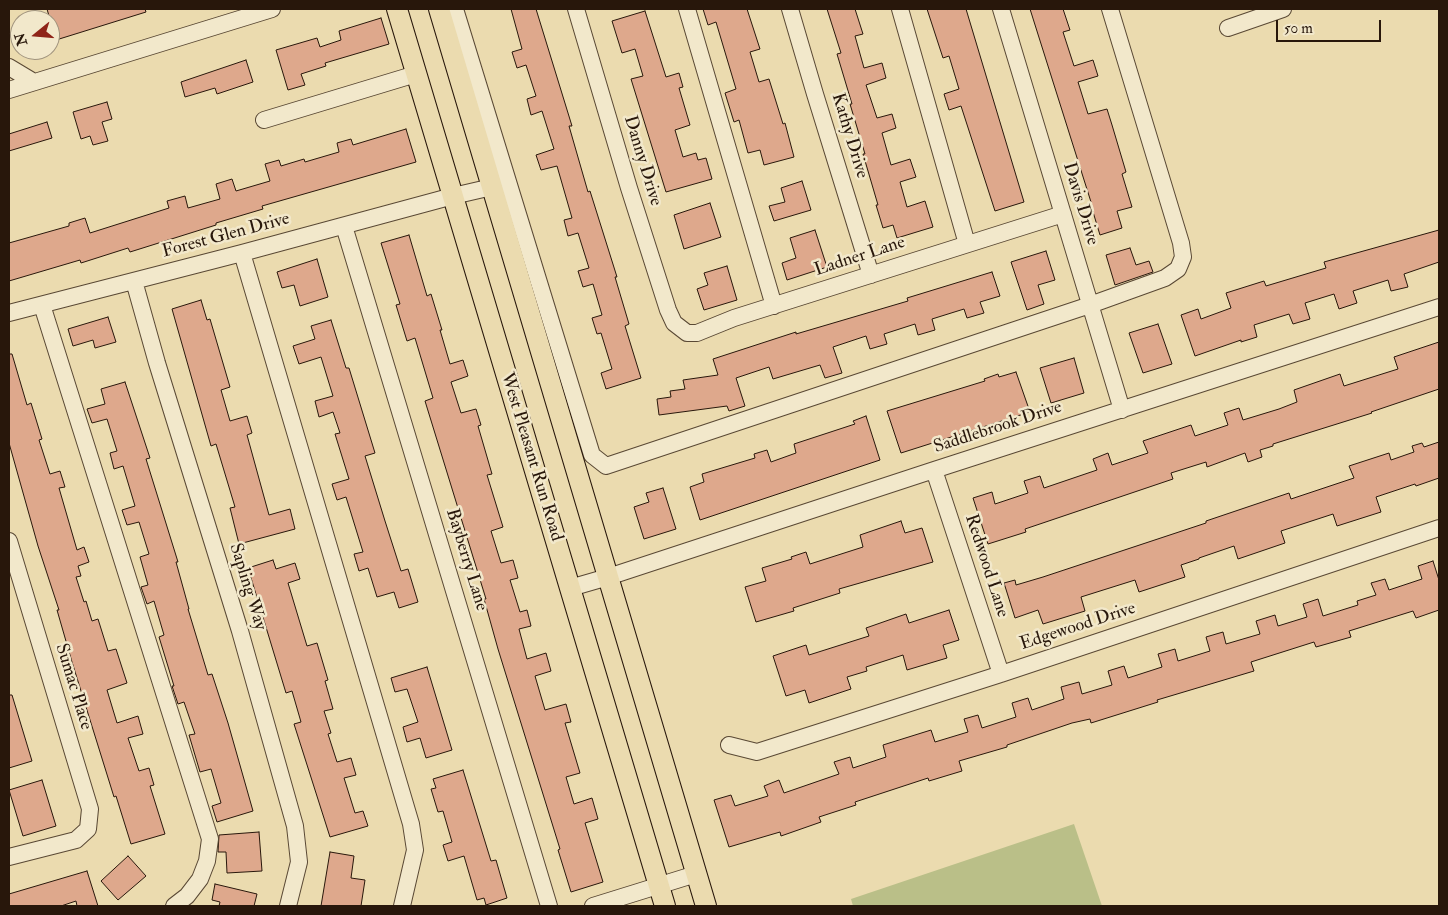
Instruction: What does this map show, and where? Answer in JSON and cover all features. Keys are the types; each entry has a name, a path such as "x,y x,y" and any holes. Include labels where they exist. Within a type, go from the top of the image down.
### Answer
{"main road":[{"name":"West Pleasant Run Road","path":"397,9 665,906"},
{"path":"439,9 706,906"}],"street":[{"path":"9,90 272,9"},
{"path":"455,9 592,455 606,466 1090,305 1165,278 1178,269 1183,257 1181,243 1110,9"},
{"name":"Danny Drive","path":"576,9 629,188 668,310 674,323"},
{"path":"688,9 774,306"},
{"name":"Kathy Drive","path":"790,9 871,275"},
{"path":"900,9 967,244"},
{"name":"Davis Drive","path":"1001,9 1122,410"},
{"path":"1228,28 1283,9"},
{"path":"9,67 34,82"},
{"path":"264,120 416,74"},
{"name":"Forest Glen Drive","path":"9,313 134,282 492,187"},
{"name":"Ladner Lane","path":"674,323 687,333 697,333 734,318 1063,214"},
{"name":"Bayberry Lane","path":"344,226 549,906"},
{"path":"242,253 411,824 415,850 402,906"},
{"name":"Sapling Way","path":"134,282 157,363 240,631 295,826 299,862 288,906"},
{"path":"42,305 210,839 207,861 200,879 187,896 174,906"},
{"name":"Saddlebrook Drive","path":"570,588 1439,307"},
{"name":"Redwood Lane","path":"934,470 1001,674"},
{"name":"Edgewood Drive","path":"728,745 756,752 1001,674 1439,528"},
{"name":"Sumac Place","path":"9,541 90,809 88,829 76,840 9,856"},
{"path":"593,906 696,874"}],"green space":[{"path":"1074,824 1102,906 853,906 851,899"}],"building":[{"path":"145,9 146,12 60,39 60,10 47,10"},
{"path":"511,9 536,9 572,126 569,126 588,192 590,191 617,277 615,277 629,324 625,326 641,378 606,389 601,373 612,369 601,333 597,334 592,318 602,315 593,284 583,287 578,271 589,268 578,233 568,236 564,220 572,218 557,166 541,170 536,155 554,149 542,111 531,115 527,99 536,96 526,65 517,68 512,52 522,49"},
{"path":"703,9 747,9 760,49 750,52 759,82 769,79 783,124 785,123 794,157 764,165 760,150 748,153 739,120 734,122 725,93 736,89 716,22 708,25"},
{"path":"827,9 855,9 863,34 855,36 864,68 882,63 886,78 866,85 877,118 892,114 896,128 882,133 891,165 910,159 916,177 900,182 907,207 925,201 933,227 897,238 893,225 883,228 863,154 865,154 850,104 852,104 837,54 841,53"},
{"path":"927,9 966,9 1024,202 995,211 961,106 949,110 944,94 959,89 949,56 943,58"},
{"path":"1030,9 1063,9 1070,30 1063,32 1074,66 1093,60 1098,76 1078,82 1088,114 1107,109 1112,125 1126,172 1122,174 1132,207 1117,211 1122,228 1100,235"},
{"path":"645,11 666,77 679,73 683,87 679,88 690,125 675,130 683,157 696,153 698,160 706,158 712,179 666,192 631,79 643,76 635,49 622,53 612,21"},
{"path":"381,18 389,44 325,63 326,66 301,74 305,85 288,90 276,50 317,38 320,47 341,40 339,31"},
{"path":"246,60 253,82 217,94 215,88 185,97 181,82"},
{"path":"107,102 112,119 102,122 108,141 93,145 90,136 81,139 73,112"},
{"path":"47,122 52,138 9,151 9,134"},
{"path":"406,129 416,162 262,206 263,209 130,252 128,248 81,263 80,260 9,281 9,243 69,226 69,223 85,218 90,233 169,208 167,201 185,196 188,208 220,199 216,184 232,179 236,191 270,181 265,164 279,160 281,166 304,159 305,162 339,152 337,143 351,139 353,145"},
{"path":"802,181 811,210 774,221 769,206 785,202 781,188"},
{"path":"710,203 721,237 684,249 674,215"},
{"path":"815,230 827,267 787,280 782,263 796,258 790,238"},
{"path":"1439,230 1439,262 1404,274 1408,287 1391,291 1388,280 1353,291 1357,303 1339,309 1334,294 1305,303 1310,319 1293,324 1289,314 1254,325 1257,337 1241,342 1241,340 1195,356 1181,315 1198,309 1201,319 1231,308 1226,293 1264,281 1266,286 1326,268 1324,262"},
{"path":"409,235 427,296 431,294 450,364 463,360 468,376 451,382 461,413 476,409 481,425 478,426 492,474 487,475 503,527 491,531 501,563 513,560 518,578 510,580 520,612 527,610 531,626 519,629 527,659 546,653 551,671 535,676 545,710 566,704 571,722 565,723 580,773 566,777 574,804 592,798 598,819 585,823 603,882 571,892 558,850 560,849 498,649 484,599 486,599 425,401 433,398 415,338 407,341 396,305 400,304 381,243"},
{"path":"1130,248 1136,265 1149,261 1153,272 1115,285 1106,255"},
{"path":"1046,251 1055,280 1038,285 1044,304 1027,310 1011,262"},
{"path":"317,259 328,297 300,306 294,285 282,288 277,272"},
{"path":"727,266 737,300 704,310 697,289 708,285 704,273"},
{"path":"992,272 1000,296 980,302 984,313 967,318 964,309 932,319 935,330 918,335 915,324 884,334 887,344 870,349 866,336 833,347 842,373 825,378 820,365 773,379 769,367 736,378 745,406 729,411 727,406 659,415 657,399 671,397 670,391 685,389 683,380 718,375 713,359 796,332 796,334 908,301 907,298"},
{"path":"201,300 207,320 210,319 230,387 221,390 230,421 247,416 252,433 247,435 269,515 290,509 295,529 239,544 230,508 235,507 216,444 211,446 172,309"},
{"path":"108,317 116,342 95,348 93,340 73,346 68,329"},
{"path":"331,320 346,368 349,368 375,453 365,456 385,521 401,571 408,569 418,602 399,608 394,592 377,597 368,568 359,571 354,554 363,552 346,497 337,500 332,484 349,479 335,434 340,433 333,412 319,417 315,401 333,396 321,357 299,364 293,346 315,339 311,326"},
{"path":"1158,324 1172,364 1143,373 1129,333"},
{"path":"1439,342 1439,389 1372,413 1273,444 1273,446 1260,450 1262,457 1248,462 1245,453 1207,467 1206,462 1171,473 1173,479 1025,529 1026,532 988,544 973,498 992,492 995,504 1028,493 1024,481 1040,476 1044,488 1097,470 1093,459 1108,453 1112,465 1148,453 1143,441 1191,425 1195,436 1228,425 1224,413 1239,408 1243,420 1279,409 1297,402 1294,390 1340,374 1344,386 1398,369 1394,357"},
{"path":"9,354 12,354 27,405 31,403 42,439 39,440 50,474 60,471 65,487 59,488 77,550 84,547 89,562 78,566 81,576 76,577 84,602 86,601 92,621 98,619 108,651 116,649 127,683 107,690 117,723 138,716 143,734 128,738 139,771 149,768 154,785 150,786 165,834 131,844 116,796 114,797 72,662 57,610 59,610 38,546 9,443"},
{"path":"1074,358 1084,393 1051,403 1040,368"},
{"path":"1016,372 1030,412 901,453 887,411 985,381 984,379 998,374 999,377"},
{"path":"125,382 150,458 146,459 178,562 176,562 188,609 208,675 212,674 228,723 253,811 217,822 212,806 221,803 211,769 200,772 189,735 195,734 184,702 178,704 172,686 174,686 159,637 164,635 154,601 147,604 141,587 148,585 140,557 149,554 139,522 127,525 122,510 135,506 123,466 114,469 110,453 117,451 107,419 92,423 87,409 105,404 101,389"},
{"path":"866,416 880,460 700,520 690,487 704,482 702,474 755,458 754,454 767,450 771,462 796,453 794,444 855,424 853,421"},
{"path":"1439,442 1439,478 1376,497 1381,512 1337,526 1333,514 1281,531 1285,543 1238,559 1234,546 1181,565 1185,577 1139,592 1135,580 1081,597 1085,611 1043,624 1038,610 1015,618 1004,583 1015,580 1016,585 1043,577 1206,523 1206,521 1289,493 1291,499 1354,478 1349,466 1389,453 1391,460 1414,452 1412,446 1422,443 1424,447"},
{"path":"663,488 676,529 644,539 634,507 649,502 646,493"},
{"path":"901,521 905,533 922,528 933,562 839,589 840,593 793,608 794,611 756,622 745,587 766,581 762,568 792,559 791,557 806,552 810,564 863,547 860,535"},
{"path":"273,560 276,569 295,563 300,579 288,583 307,646 317,643 328,680 325,681 333,709 324,711 331,733 328,734 337,762 351,758 356,775 344,778 355,813 363,811 368,826 330,837 294,724 301,722 292,691 286,693 248,568"},
{"path":"1433,561 1439,580 1439,610 1416,618 1413,611 1349,631 1351,637 1316,647 1314,642 1251,662 1254,671 1157,700 1158,702 1091,723 1090,719 1072,723 1007,745 1007,747 959,761 962,771 929,781 928,778 855,802 856,805 819,817 821,822 781,836 780,832 729,847 714,800 731,795 735,806 768,796 764,786 779,780 784,793 839,774 834,762 850,757 853,768 886,757 883,745 931,730 935,742 968,732 964,719 978,715 982,728 1016,717 1012,703 1028,698 1032,710 1064,699 1061,687 1079,682 1082,694 1112,685 1108,671 1124,666 1128,678 1162,667 1158,654 1175,649 1178,661 1210,651 1206,637 1223,632 1226,644 1260,634 1256,621 1275,615 1278,626 1307,617 1303,604 1318,599 1323,616 1358,605 1357,601 1376,595 1371,583 1385,579 1389,590 1422,579 1418,566"},
{"path":"949,610 959,640 943,645 947,658 907,670 903,655 866,667 867,671 847,677 851,689 809,703 805,690 786,696 773,656 806,645 809,655 869,636 866,628 906,614 909,623"},
{"path":"427,667 452,750 426,758 420,738 407,742 403,727 418,722 407,689 395,692 391,678"},
{"path":"9,695 12,695 32,761 9,768"},
{"path":"463,770 491,861 496,860 507,898 486,905 484,898 477,900 464,856 448,861 443,845 452,842 443,811 438,812 431,789 436,788 433,779"},
{"path":"42,780 56,826 23,836 9,790"},
{"path":"259,832 262,871 227,873 226,852 218,852 219,835"},
{"path":"330,852 354,856 351,878 365,880 361,906 321,906"},
{"path":"128,856 146,876 118,900 101,881"},
{"path":"87,871 98,906 77,906 76,901 61,906 9,906 9,894"},
{"path":"215,884 257,894 254,906 219,906 220,902 212,900"}]}
